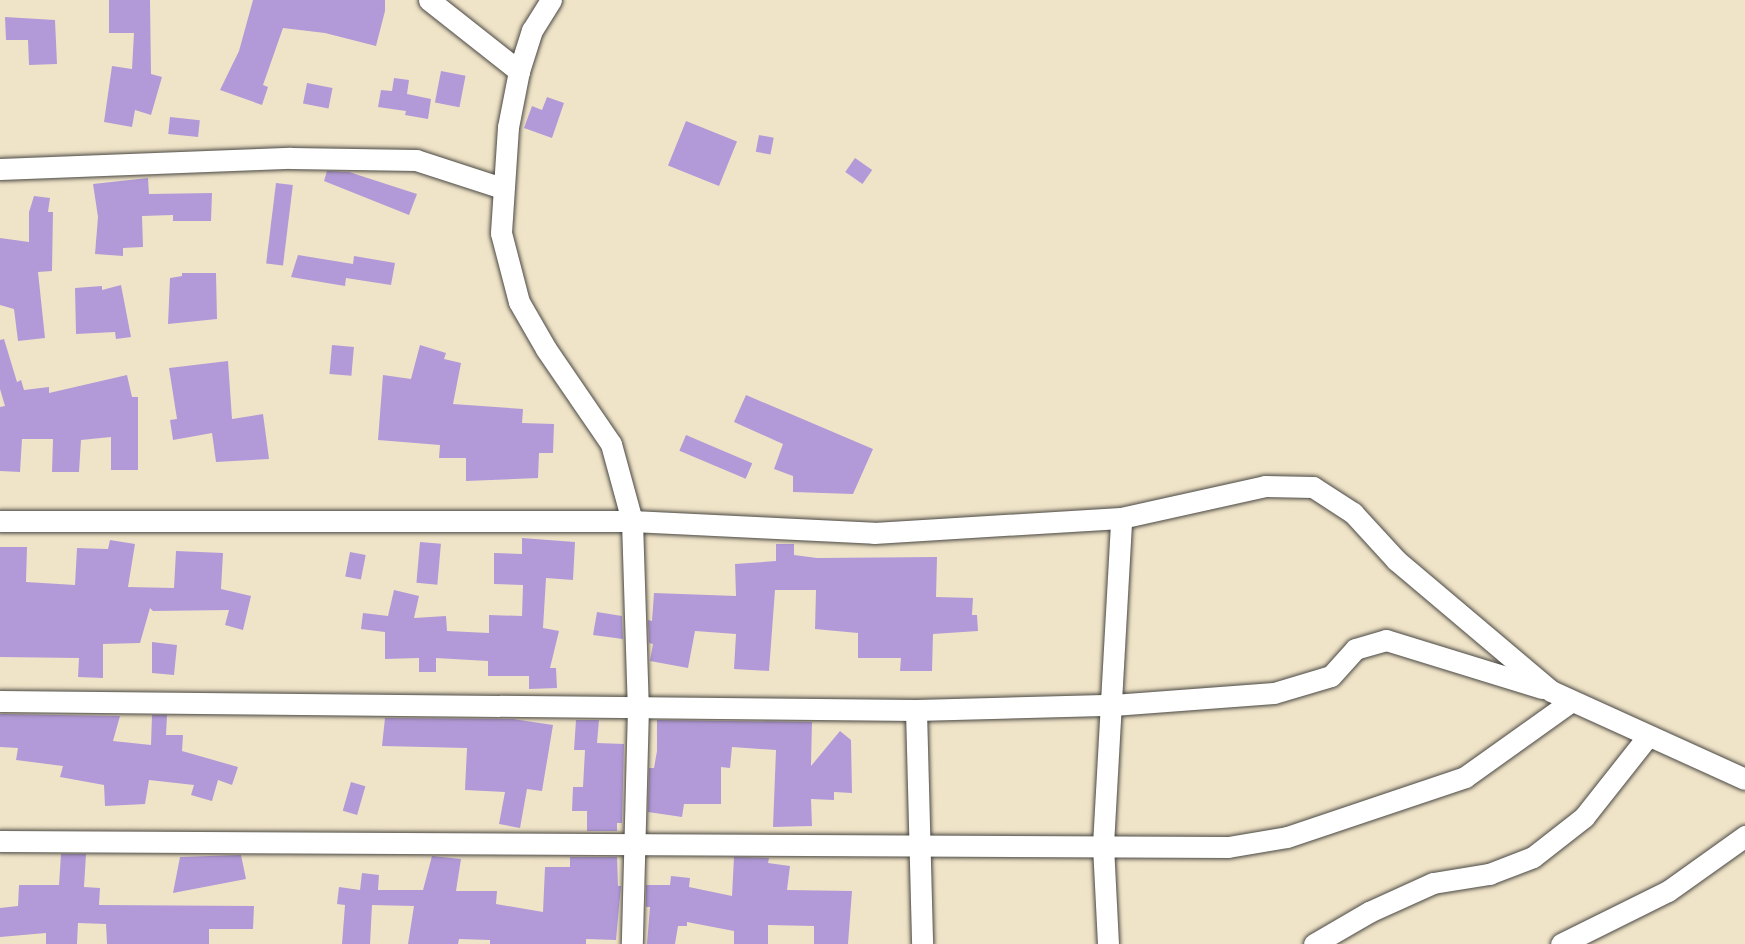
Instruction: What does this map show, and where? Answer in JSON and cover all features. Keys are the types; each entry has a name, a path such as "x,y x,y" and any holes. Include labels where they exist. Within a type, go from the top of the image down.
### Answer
{"street":[{"path":"429,0 519,71"},
{"path":"551,0 532,30 519,71 502,188 501,233 519,302 546,349 611,444 632,521 638,707 632,944"},
{"path":"0,169 291,158 416,160 502,188"},
{"path":"0,521 632,521 874,533 1121,518 1265,486 1313,487 1353,513 1396,560 1551,691 1570,702 1745,779"},
{"path":"1108,944 1103,846 1113,705 1121,518"},
{"path":"0,700 916,710 1113,705 1274,693 1331,676 1355,649 1386,640 1551,691"},
{"path":"0,841 633,846 917,844 1228,847 1287,837 1465,777 1570,702"},
{"path":"916,710 917,844 922,944"},
{"path":"1314,944 1369,912 1433,883 1489,874 1533,857 1584,817 1648,736"},
{"path":"1562,944 1668,891 1745,836"}],"building":[{"path":"109,0 150,0 151,74 162,77 151,115 135,110 132,127 104,122 112,66 132,69 134,33 109,33"},
{"path":"253,0 385,0 385,11 376,46 325,33 283,28 263,85 268,87 262,105 220,90 239,51"},
{"path":"5,17 55,20 57,64 29,65 28,40 6,40"},
{"path":"441,71 466,76 459,107 435,102"},
{"path":"394,78 409,80 407,94 431,99 428,119 405,115 406,111 378,107 381,90 392,91"},
{"path":"307,83 333,88 329,109 303,104"},
{"path":"547,97 564,103 552,138 524,128 532,106 542,110"},
{"path":"170,117 200,120 198,137 168,134"},
{"path":"686,121 737,142 719,186 668,166"},
{"path":"759,135 774,138 770,155 756,152"},
{"path":"855,158 872,170 862,184 845,172"},
{"path":"327,171 349,172 417,194 409,215 324,181"},
{"path":"148,178 149,194 212,193 211,221 173,221 173,215 142,216 143,247 123,248 123,256 95,254 98,217 93,184"},
{"path":"276,183 293,185 283,265 266,263"},
{"path":"34,196 50,198 48,212 53,212 52,271 38,272 45,338 18,341 14,309 0,305 0,238 29,242 29,212"},
{"path":"298,255 353,264 354,256 395,263 391,285 346,278 345,286 291,277"},
{"path":"182,273 216,273 217,319 168,324 170,278 182,276"},
{"path":"121,285 131,337 116,339 115,332 76,334 75,288 102,286 102,290"},
{"path":"4,339 17,382 21,380 24,390 49,387 49,393 127,375 132,397 138,397 138,470 111,470 111,437 81,440 79,472 52,472 53,439 22,439 20,472 0,471 0,407 5,406 0,389 0,340"},
{"path":"332,345 354,347 351,376 329,374"},
{"path":"420,345 446,353 444,359 461,363 453,404 523,409 522,423 554,424 553,453 539,453 538,478 466,481 466,458 439,458 440,445 378,440 383,375 411,379"},
{"path":"228,361 232,419 263,414 269,459 216,462 212,433 173,440 170,420 177,419 169,368"},
{"path":"746,395 873,449 853,494 793,492 793,476 774,469 783,444 734,422"},
{"path":"686,435 752,463 746,479 679,451"},
{"path":"522,538 575,542 573,580 546,578 543,628 559,631 550,668 556,668 557,688 529,689 529,676 488,676 488,661 436,658 436,672 419,672 419,658 385,659 385,632 361,629 363,613 388,616 394,590 419,596 414,618 446,616 447,631 489,633 489,615 522,616 523,585 494,584 494,553 522,554"},
{"path":"110,540 135,544 128,587 174,588 176,551 223,553 221,589 251,596 243,630 225,625 229,610 153,611 150,608 140,643 103,644 103,678 78,677 79,658 0,657 0,547 27,547 26,582 75,585 77,548 108,549"},
{"path":"420,542 441,544 437,585 416,583"},
{"path":"776,544 794,544 794,555 817,558 937,557 936,597 973,598 972,615 977,615 978,631 933,634 932,671 900,671 901,658 858,658 858,633 815,629 816,590 775,590 769,671 734,669 736,634 695,631 688,668 650,661 653,644 649,643 648,620 652,621 654,593 736,596 735,564 776,561"},
{"path":"350,552 366,555 361,580 345,577"},
{"path":"597,612 622,616 623,639 593,635"},
{"path":"152,642 177,645 174,675 152,673"},
{"path":"0,714 120,716 113,741 151,745 152,715 167,715 166,735 183,735 182,751 238,767 232,785 218,780 212,801 191,795 194,785 149,780 145,804 105,806 104,785 60,777 63,766 16,760 18,748 0,747"},
{"path":"385,718 513,719 553,725 542,791 527,789 520,828 499,824 505,792 465,790 467,748 382,746"},
{"path":"576,720 599,720 597,743 624,744 622,823 617,823 617,831 587,831 587,811 572,811 573,787 583,787 585,750 574,750"},
{"path":"657,720 812,722 811,766 840,731 851,740 852,793 834,792 834,800 811,799 812,826 773,827 776,750 732,747 730,768 721,767 721,804 684,804 682,817 648,812 649,768 654,768 657,751"},
{"path":"351,782 365,786 357,815 343,811"},
{"path":"61,854 86,854 84,887 100,888 99,905 254,906 253,929 209,929 209,944 107,944 106,924 78,923 77,944 46,944 46,933 0,937 0,908 18,906 19,885 59,885"},
{"path":"241,855 246,879 173,893 180,857"},
{"path":"432,856 461,859 456,891 497,891 496,904 543,912 545,867 570,867 570,857 617,857 618,886 621,886 616,940 586,939 586,944 490,944 490,940 459,939 458,944 408,944 414,906 372,905 370,944 342,944 345,905 337,904 339,887 360,890 362,873 379,875 378,890 423,890"},
{"path":"734,857 769,858 768,863 790,866 787,890 852,891 848,944 814,944 814,926 768,925 768,944 734,944 734,931 687,922 687,926 678,926 675,944 647,944 650,907 646,907 646,885 670,885 671,876 690,878 689,887 732,896"}]}
